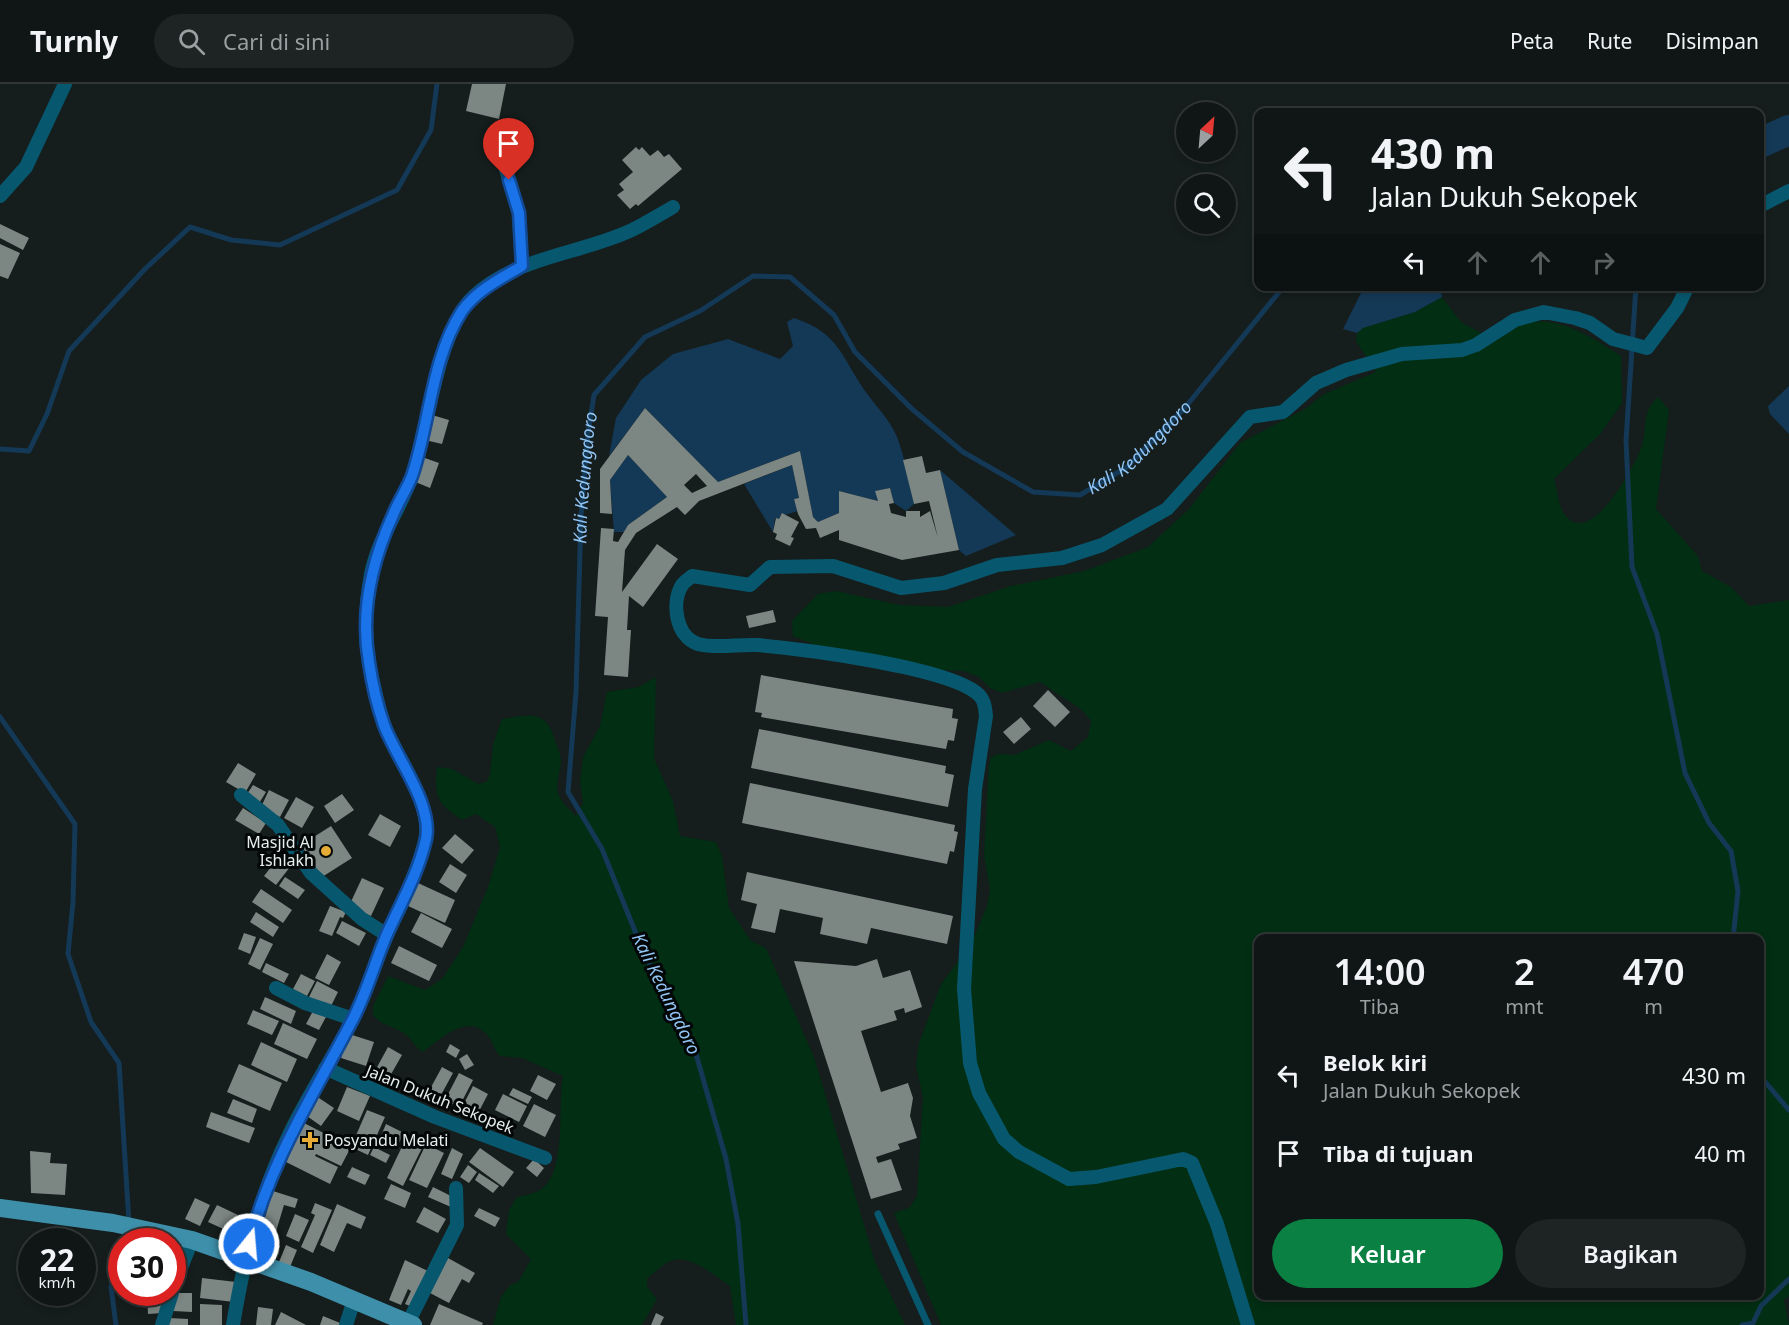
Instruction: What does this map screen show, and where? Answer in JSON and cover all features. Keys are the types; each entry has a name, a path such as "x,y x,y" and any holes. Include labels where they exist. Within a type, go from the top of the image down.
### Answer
{"main road":[{"path":"0,1208 113,1223 192,1239 245,1257 411,1324"}],"street":[{"path":"0,196 26,167 64,84"},
{"path":"504,163 519,213 522,266"},
{"path":"1764,204 1789,191"},
{"path":"233,1325 245,1257 268,1182 325,1068 353,1019 387,935 414,880 426,837 426,818 384,725 368,659 366,621 372,571 383,538 411,477 441,364 461,313 473,297 522,266 632,230 673,207"},
{"path":"1248,1325 1217,1224 1192,1163 1183,1159 1096,1177 1069,1179 1019,1152 1004,1139 979,1093 970,1063 964,989 975,789 986,716 985,704 979,695 950,680 843,654 756,645 697,644 680,629 676,611 682,585 692,576 750,585 770,567 833,566 901,588 944,583 997,565 1062,558 1102,545 1167,509 1251,417 1283,412 1316,383 1346,370 1402,354 1462,350 1476,345 1530,314 1544,312 1590,323 1613,339 1647,348 1677,308 1686,291"},
{"path":"241,795 278,825 319,880 362,919 387,935"},
{"path":"276,988 306,1003 353,1019"},
{"name":"Jalan Dukuh Sekopek","path":"325,1068 435,1117 545,1158"},
{"path":"411,1324 457,1225 456,1188"},
{"path":"186,1255 192,1239"},
{"path":"346,1325 354,1300"},
{"path":"162,1325 168,1306"}],"lane":[{"path":"878,1214 928,1325"}],"green space":[{"path":"1442,297 1461,322 1496,341 1515,327 1543,322 1571,328 1621,356 1622,403 1601,433 1554,479 1562,510 1572,521 1583,523 1596,516 1608,504 1637,458 1643,441 1649,408 1658,397 1669,410 1656,509 1698,556 1702,571 1731,587 1749,606 1789,600 1789,1296 1784,1300 1789,1325 941,1325 894,1213 909,1208 917,1196 923,1097 916,1066 919,1043 941,984 971,944 987,906 990,890 984,855 991,757 999,754 1014,755 1049,740 1071,751 1088,737 1091,721 1082,710 1040,682 1002,693 990,688 979,677 964,671 925,669 830,651 793,636 792,621 818,594 836,591 900,605 948,607 1011,586 1084,571 1148,547 1189,509 1240,443 1305,409 1324,394 1376,372 1356,341 1357,333 1362,328 1415,312"},
{"path":"656,677 654,758 673,801 680,836 716,842 722,856 729,908 751,941 766,948 814,1057 875,1262 905,1325 736,1325 730,1286 702,1267 677,1259 658,1269 647,1279 647,1287 657,1299 642,1325 493,1325 501,1297 510,1285 518,1282 531,1259 506,1234 509,1210 517,1197 540,1190 549,1181 555,1169 560,1138 563,1076 522,1058 500,1056 488,1036 472,1026 455,1030 423,1052 402,1032 381,1022 373,1015 373,1006 388,976 425,990 442,979 463,947 488,887 500,847 495,827 476,814 462,820 442,804 436,786 437,767 452,769 478,784 486,782 490,775 493,744 502,719 536,716 548,724 552,732 561,759 558,793 576,816 583,803 580,782 583,757 600,726 607,692 638,687"}],"water":[{"path":"1362,291 1441,292 1442,297 1415,312 1363,328 1357,333 1343,329"},
{"path":"794,318 809,324 830,338 891,425 902,453 914,504 906,511 894,503 890,488 876,491 878,501 839,491 839,513 818,522 813,517 800,451 718,482 645,408 609,456 616,418 641,380 673,354 728,339 780,359 793,346 787,322"},
{"path":"1789,386 1789,434 1770,414 1768,406"},
{"path":"628,455 667,497 628,525 624,532 614,532 610,480"},
{"path":"792,465 799,498 794,499 798,511 785,515 782,513 779,519 775,518 773,532 744,484"},
{"path":"940,470 1016,535 966,556 959,550"}],"building":[{"path":"472,84 506,84 499,119 466,111"},
{"path":"636,147 639,150 642,147 650,156 658,150 664,157 669,154 682,169 638,206 636,204 630,209 617,195 624,190 619,184 633,172 622,160"},
{"path":"0,224 29,238 23,250 0,238"},
{"path":"0,244 20,253 8,279 0,276"},
{"path":"645,408 718,482 800,451 813,517 818,522 839,513 839,491 878,501 875,491 890,488 894,503 889,504 891,513 906,517 906,511 920,511 920,517 930,511 938,538 929,501 914,504 903,460 922,456 926,473 940,470 959,550 902,560 839,540 839,530 820,538 816,528 806,529 798,514 794,499 799,498 792,465 699,501 685,515 677,507 636,533 625,550 622,592 657,544 678,559 643,607 629,596 627,630 631,630 628,677 604,675 608,617 595,616 601,528 614,529 613,541 618,542 628,525 667,497 628,455 610,480 612,514 600,513 600,469","holes":["696,474 707,486 692,493 684,485"]},
{"path":"432,415 449,420 442,444 425,440"},
{"path":"422,457 439,463 430,488 413,481"},
{"path":"782,513 799,522 791,537 794,538 790,546 775,539 777,534 773,532 776,518 779,519"},
{"path":"773,610 776,622 749,628 746,616"},
{"path":"761,675 953,709 952,718 958,719 954,741 948,740 946,749 761,717 762,713 755,712"},
{"path":"1048,690 1070,712 1055,727 1033,706"},
{"path":"1021,717 1031,729 1014,744 1003,732"},
{"path":"759,729 946,766 945,773 954,775 948,807 751,768"},
{"path":"238,763 256,774 245,793 226,782"},
{"path":"750,783 955,825 954,831 958,832 954,852 950,851 947,864 742,823"},
{"path":"253,785 266,792 258,805 245,797"},
{"path":"269,790 289,800 280,817 261,807"},
{"path":"342,794 354,810 335,823 324,806"},
{"path":"296,797 314,807 302,828 284,818"},
{"path":"243,808 266,823 259,834 235,820"},
{"path":"380,814 401,826 390,847 368,835"},
{"name":"Masjid Al Ishlakh","path":"331,826 352,858 322,877 301,845"},
{"path":"455,834 474,850 462,864 442,848"},
{"path":"278,858 290,867 276,885 264,876"},
{"path":"450,864 467,875 456,893 439,882"},
{"path":"747,872 953,916 947,944 871,928 867,944 820,934 823,918 780,909 775,933 751,928 757,904 741,900"},
{"path":"285,877 305,890 298,899 279,886"},
{"path":"362,878 384,888 371,916 349,906"},
{"path":"418,883 455,900 445,923 408,906"},
{"path":"261,889 292,910 283,923 252,902"},
{"path":"330,906 346,912 343,918 340,917 332,936 319,931"},
{"path":"256,912 279,927 273,937 250,922"},
{"path":"421,913 452,929 442,948 411,932"},
{"path":"342,921 366,933 359,946 336,933"},
{"path":"244,933 256,937 250,954 238,949"},
{"path":"260,938 273,944 260,970 248,964"},
{"path":"399,946 437,965 429,981 391,963"},
{"path":"327,954 341,962 329,985 315,978"},
{"path":"877,959 883,978 910,970 922,1007 905,1013 904,1008 894,1011 897,1020 861,1031 881,1092 908,1083 913,1098 910,1116 917,1138 898,1144 900,1149 876,1157 878,1163 891,1159 902,1190 871,1199 794,961 856,966"},
{"path":"266,963 289,974 284,983 262,972"},
{"path":"301,974 315,981 307,996 293,989"},
{"path":"317,981 338,992 330,1008 309,997"},
{"path":"265,997 296,1011 291,1024 260,1009"},
{"path":"314,1009 327,1015 319,1030 306,1024"},
{"path":"253,1010 279,1021 272,1035 247,1024"},
{"path":"283,1023 317,1039 307,1059 274,1044"},
{"path":"349,1034 374,1042 366,1066 341,1058"},
{"path":"261,1042 297,1059 287,1082 251,1065"},
{"path":"450,1044 460,1050 456,1058 446,1052"},
{"path":"388,1047 402,1055 390,1076 376,1069"},
{"path":"467,1054 474,1065 465,1070 459,1059"},
{"path":"239,1064 282,1083 270,1111 227,1092"},
{"path":"442,1067 453,1073 441,1095 430,1089"},
{"path":"459,1073 473,1080 459,1107 445,1100"},
{"path":"538,1075 556,1084 547,1100 530,1091"},
{"path":"473,1086 488,1094 475,1119 460,1111"},
{"path":"347,1087 370,1096 359,1121 337,1111"},
{"path":"513,1088 532,1097 528,1104 509,1095"},
{"path":"503,1094 527,1106 519,1122 495,1110"},
{"path":"316,1096 334,1108 321,1126 304,1114"},
{"path":"233,1099 257,1109 252,1123 227,1113"},
{"path":"534,1104 556,1115 545,1137 523,1126"},
{"path":"367,1110 385,1117 368,1155 351,1147"},
{"path":"211,1112 255,1128 249,1143 206,1127"},
{"path":"304,1123 351,1147 341,1166 316,1154 315,1156 338,1167 330,1184 286,1162"},
{"path":"386,1124 404,1133 397,1147 380,1138"},
{"path":"408,1134 425,1142 403,1186 387,1178"},
{"path":"426,1144 444,1153 427,1188 409,1180"},
{"path":"374,1147 390,1155 386,1163 370,1155"},
{"path":"452,1148 463,1154 452,1179 441,1174"},
{"path":"480,1148 514,1172 503,1187 469,1162"},
{"path":"30,1151 51,1153 50,1163 67,1164 65,1195 31,1193"},
{"path":"534,1159 544,1168 537,1177 526,1168"},
{"path":"468,1165 477,1172 469,1183 460,1177"},
{"path":"352,1167 370,1175 365,1185 347,1177"},
{"path":"479,1173 499,1186 493,1193 475,1180"},
{"path":"391,1184 411,1193 405,1208 384,1199"},
{"path":"433,1187 455,1198 451,1207 428,1197"},
{"path":"273,1191 298,1199 295,1208 284,1205 274,1238 260,1234"},
{"path":"195,1198 210,1205 200,1226 185,1219"},
{"path":"315,1203 332,1210 313,1253 301,1247 315,1215 311,1213"},
{"path":"337,1204 366,1217 361,1229 347,1223 334,1252 320,1245"},
{"path":"217,1205 238,1215 230,1232 208,1222"},
{"path":"424,1207 446,1219 438,1233 416,1222"},
{"path":"479,1208 500,1218 495,1227 474,1216"},
{"path":"295,1214 309,1220 299,1242 286,1236"},
{"path":"286,1245 297,1250 290,1267 279,1262"},
{"path":"448,1258 475,1273 469,1283 462,1279 449,1303 430,1293"},
{"path":"405,1260 430,1272 410,1306 405,1304 411,1291 408,1289 401,1305 389,1300"},
{"path":"202,1278 236,1282 234,1302 200,1298"},
{"path":"186,1293 192,1293 192,1312 173,1311 173,1306 186,1306"},
{"path":"200,1304 222,1305 222,1325 200,1325"},
{"path":"439,1304 483,1323 482,1325 430,1325"},
{"path":"148,1306 162,1306 162,1313 148,1314"},
{"path":"258,1307 273,1309 271,1325 256,1325"},
{"path":"281,1312 306,1325 275,1325"},
{"path":"656,1313 664,1317 660,1325 651,1325"},
{"path":"323,1316 345,1325 320,1325"},
{"path":"169,1318 188,1319 188,1325 169,1325"}],"waterway":[{"path":"0,449 29,451 47,414 69,351 145,269 190,227 231,240 280,245 397,190 431,130 437,84"},
{"name":"Kali Kedungdoro","path":"1764,141 1789,130"},
{"name":"Kali Kedungdoro","path":"746,1325 738,1224 726,1159 692,1040 645,956 602,849 568,792 576,692 581,516 588,433 594,395 645,337 700,311 753,276 790,277 834,315 855,352 912,409 963,452 1033,492 1080,495 1127,467 1183,410 1280,291"},
{"path":"1636,291 1626,441 1632,567 1657,634 1685,773 1709,823 1731,851 1738,891 1734,934"},
{"path":"0,717 75,824 73,902 68,954 91,1022 119,1063 128,1228"},
{"path":"1764,1081 1789,1110"},
{"path":"1742,1325 1753,1323 1761,1306 1789,1279"},
{"path":"114,1306 116,1325"}],"place":[{"name":"Masjid Al Ishlakh","path":"326,851"},
{"name":"Posyandu Melati","path":"310,1140"}],"route":[{"path":"249,1244 268,1182 289,1135 353,1019 387,935 414,880 426,837 426,818 420,799 393,746 378,704 368,659 366,621 368,596 379,547 411,477 441,364 454,328 461,313 473,297 522,266 519,213 509,180"}]}
